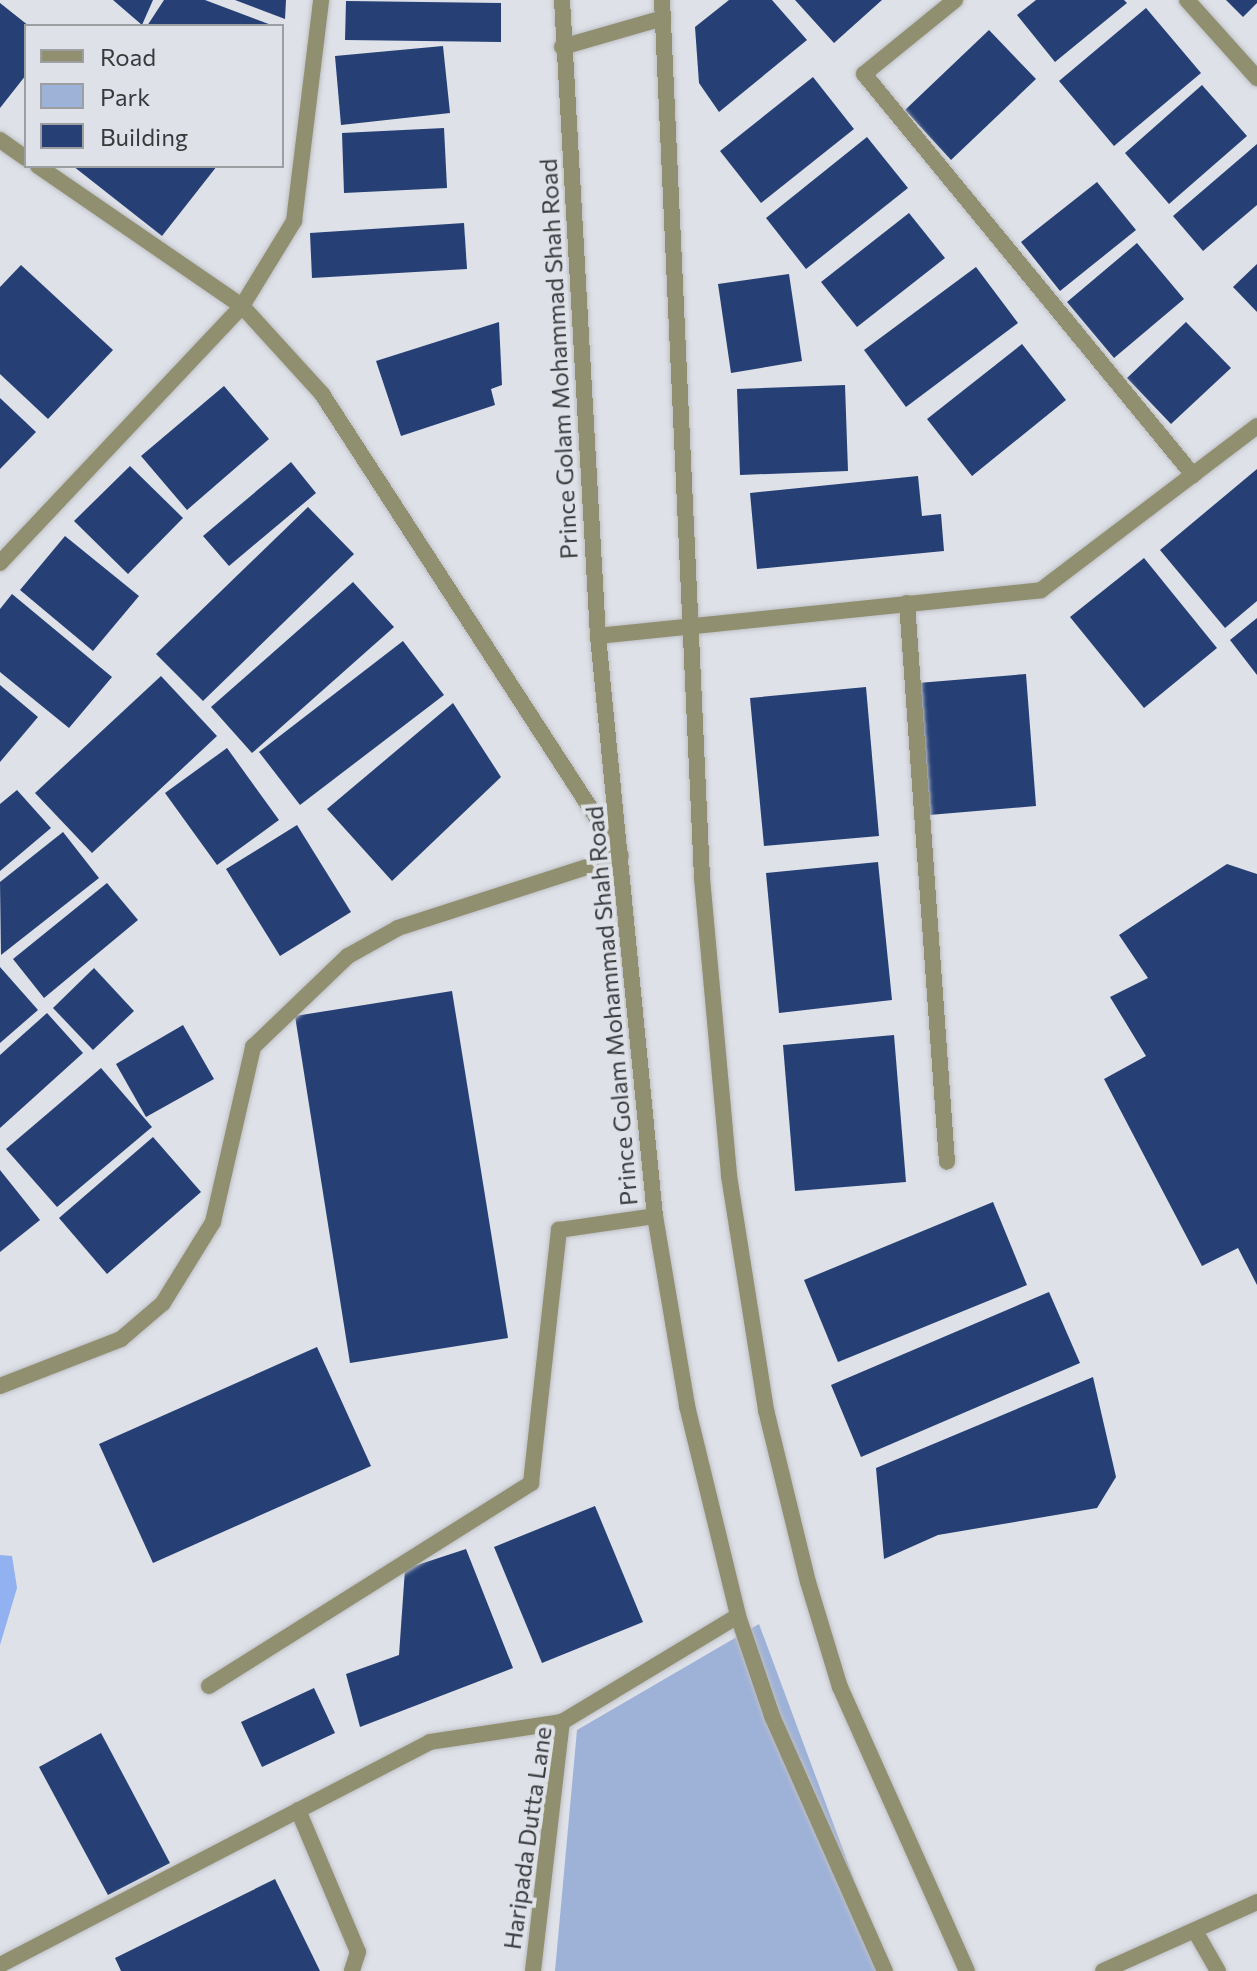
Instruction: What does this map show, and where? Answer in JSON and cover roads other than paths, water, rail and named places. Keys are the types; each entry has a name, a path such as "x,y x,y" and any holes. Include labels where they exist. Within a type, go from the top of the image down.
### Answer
{"street":[{"path":"0,563 242,306 294,221 321,0"},
{"name":"Prince Golam Mohammad Shah Road","path":"562,0 562,47 598,636 655,1216 687,1406 738,1616 772,1716 885,1971"},
{"path":"662,0 702,878 729,1176 766,1410 840,1687 967,1971"},
{"path":"955,0 864,74 1193,475"},
{"path":"1187,0 1257,78"},
{"path":"562,47 663,18"},
{"path":"0,140 24,157"},
{"path":"0,1386 121,1339 163,1303 213,1222 253,1047 348,956 398,928 621,856 322,394 242,306 41,168"},
{"path":"598,636 690,629 1041,590 1257,426"},
{"path":"907,603 947,1162"},
{"path":"209,1686 531,1483 559,1230 655,1216"},
{"name":"Haripada Dutta Lane","path":"533,1971 562,1722 738,1616"},
{"path":"0,1965 430,1742 562,1722"},
{"path":"298,1810 358,1952 352,1971"},
{"path":"1103,1971 1257,1902"},
{"path":"1195,1931 1218,1971"}]}
